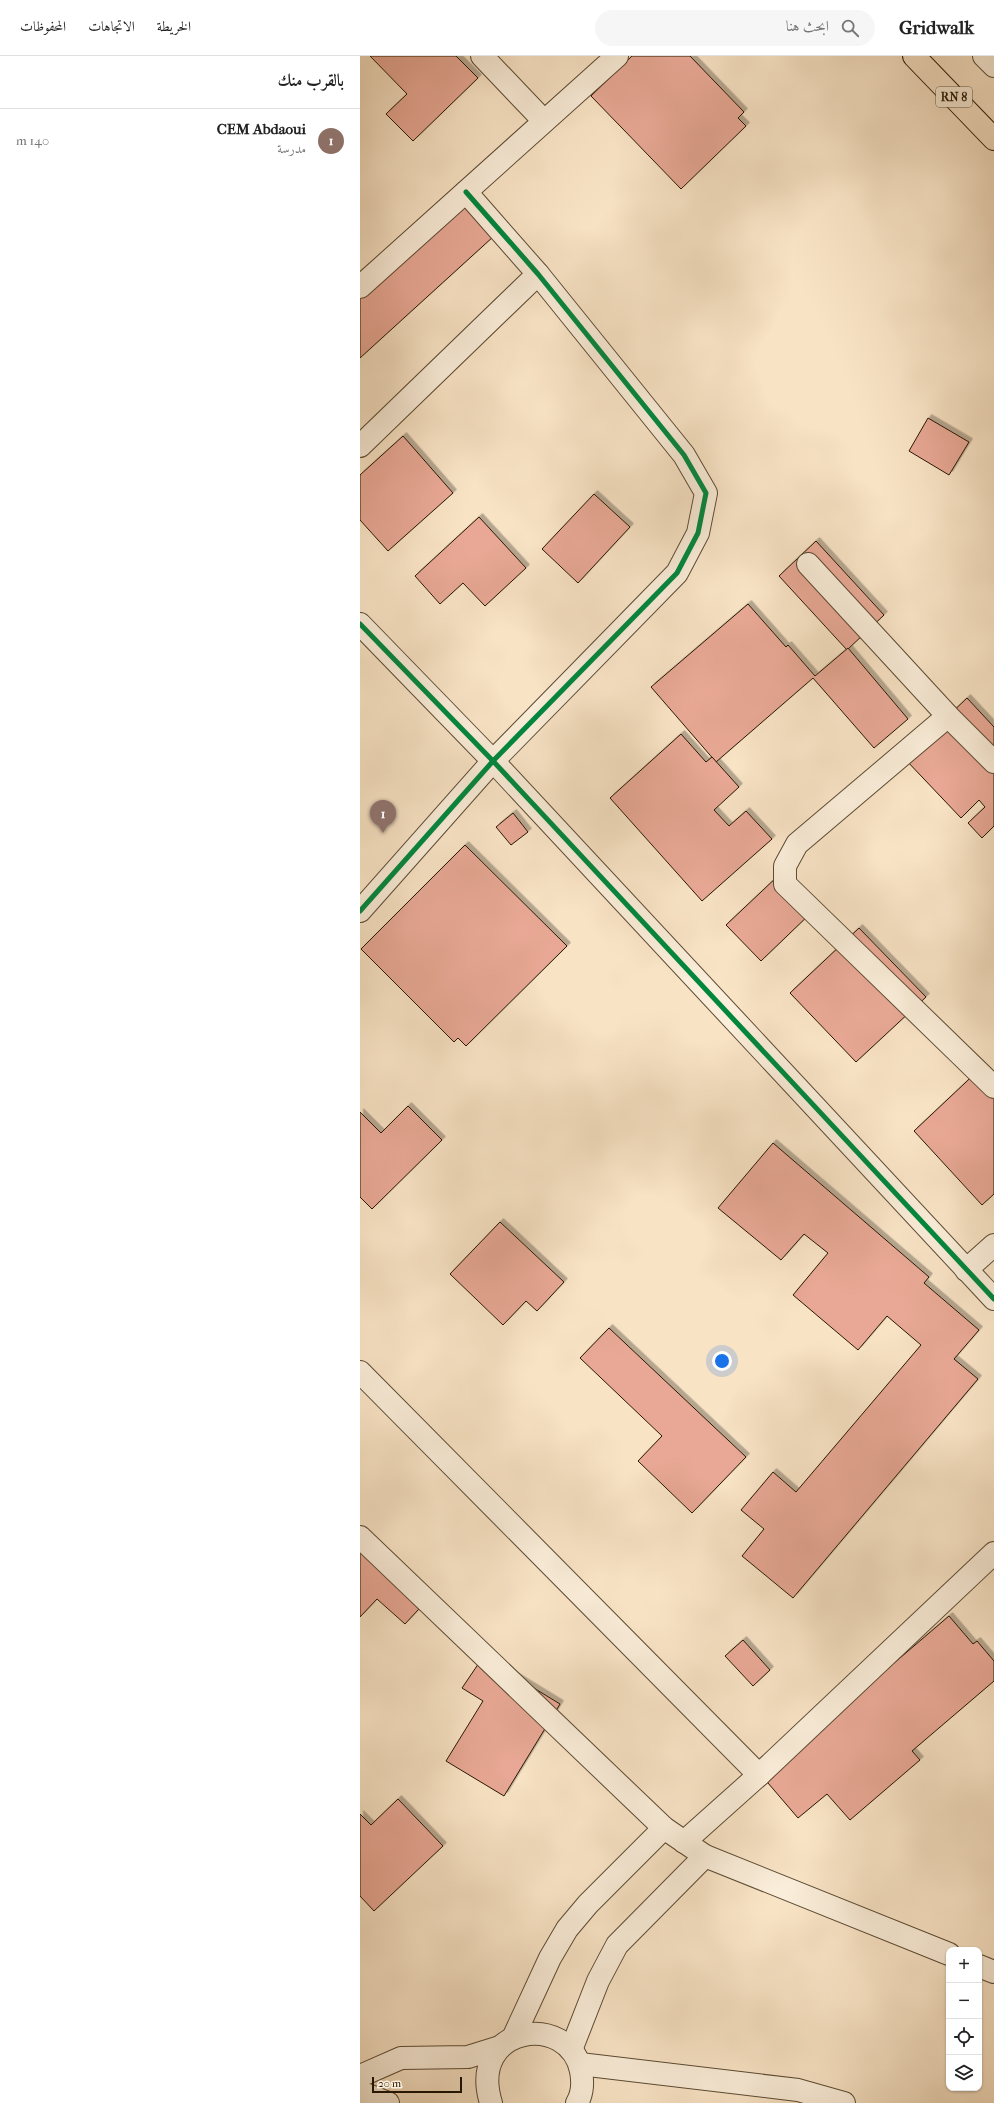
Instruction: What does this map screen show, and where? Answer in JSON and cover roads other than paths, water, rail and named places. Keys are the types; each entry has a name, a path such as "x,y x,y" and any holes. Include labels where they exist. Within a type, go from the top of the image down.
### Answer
{"main road":[{"name":"RN 8","path":"914,56 994,139"}],"street":[{"path":"482,56 544,121"},
{"path":"360,287 617,56"},
{"path":"984,56 994,66"},
{"path":"360,911 494,761 677,573 698,533 706,493 684,455 538,274 466,192"},
{"path":"360,446 538,274"},
{"path":"808,564 948,716 994,762"},
{"path":"360,624 494,761 994,1299"},
{"path":"948,716 797,844 785,866 785,884 994,1087"},
{"path":"966,1270 994,1244"},
{"path":"360,1372 759,1775"},
{"path":"360,1537 664,1828 705,1856 946,1953"},
{"path":"684,1842 759,1775 994,1553"},
{"path":"491,2103 487,2089 487,2074 491,2059 507,2042 550,1958 567,1929 588,1904 664,1828"},
{"path":"576,2057 598,1982 617,1945 705,1856"},
{"path":"982,1967 994,1972"},
{"path":"360,2076 401,2058 468,2057 528,2034 544,2034 559,2040 576,2057 583,2080 580,2097 577,2103"},
{"path":"576,2057 798,2090 844,2103"},
{"path":"360,2092 388,2103"}],"place":[{"name":"CEM Abdaoui","path":"383,833"}]}
